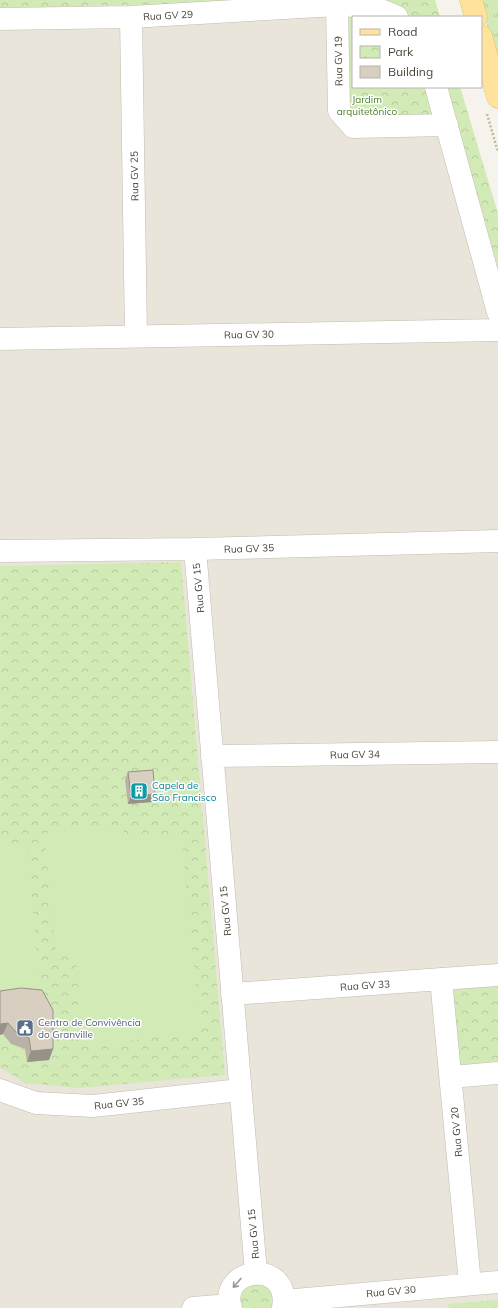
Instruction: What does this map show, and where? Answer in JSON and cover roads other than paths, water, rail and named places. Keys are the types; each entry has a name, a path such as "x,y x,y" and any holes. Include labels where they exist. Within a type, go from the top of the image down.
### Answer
{"main road":[{"path":"471,0 476,16"},
{"path":"482,42 492,103"}],"street":[{"name":"Rua GV 29","path":"0,19 131,17 337,5"},
{"path":"337,5 364,6 384,10 395,16"},
{"name":"Rua GV 19","path":"337,5 339,111 353,127 447,125"},
{"name":"Rua GV 25","path":"131,17 136,336"},
{"path":"436,88 498,312"},
{"name":"Rua GV 30","path":"0,339 498,330"},
{"name":"Rua GV 35","path":"0,552 195,549 498,541"},
{"name":"Rua GV 15","path":"195,549 256,1273"},
{"name":"Rua GV 34","path":"212,756 498,752"},
{"name":"Rua GV 33","path":"232,994 498,975"},
{"name":"Rua GV 20","path":"441,979 470,1284"},
{"path":"451,1077 498,1073"},
{"name":"Rua GV 35","path":"0,1090 36,1103 93,1106 240,1090"},
{"path":"193,1308 231,1306 232,1290 236,1283 248,1274 256,1273 264,1274 277,1281 284,1294 284,1304"},
{"name":"Rua GV 30","path":"284,1304 498,1282"}],"place":[{"name":"Capela de São Francisco","path":"139,791"},
{"name":"Centro de Convivência do Granville","path":"25,1028"}],"park label":[{"name":"Jardim arquitetônico","path":"367,104"}]}
